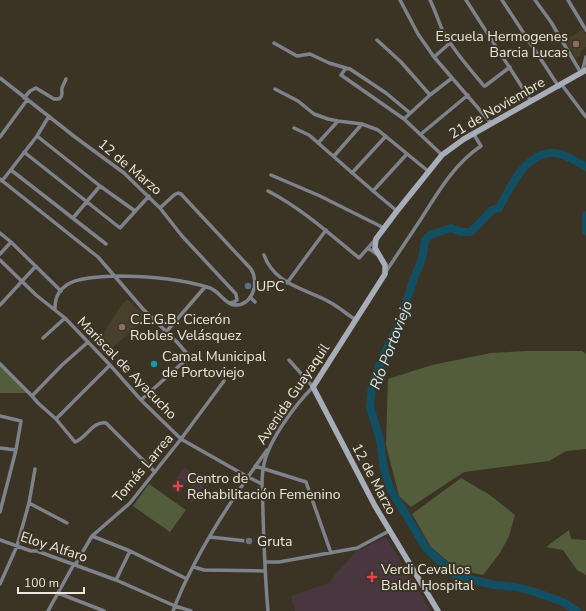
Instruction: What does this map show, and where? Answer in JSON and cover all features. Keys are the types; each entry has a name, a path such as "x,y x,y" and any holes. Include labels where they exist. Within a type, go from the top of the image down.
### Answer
{"street":[{"path":"400,0 418,34 434,57 491,123"},
{"path":"430,0 450,43 484,86 510,67"},
{"path":"466,0 531,101"},
{"path":"502,0 560,86 586,117"},
{"path":"535,0 584,72"},
{"path":"568,0 586,30"},
{"path":"377,40 401,62 430,95"},
{"path":"274,43 297,56 310,54 329,63 346,68 386,93 410,113"},
{"path":"434,57 450,43"},
{"path":"584,72 586,57"},
{"path":"346,68 341,75 404,119 442,156"},
{"name":"21 de Noviembre","path":"376,239 428,171 442,156 459,142 584,72"},
{"name":"12 de Marzo","path":"0,78 75,137 124,173 149,196 190,245 236,294 236,300 234,302 228,302"},
{"path":"404,119 430,95 452,78"},
{"path":"0,137 30,91 36,88 54,99 60,99 62,98 62,89 66,79"},
{"path":"275,89 298,101 314,114 328,119 371,126 386,136 428,171"},
{"path":"421,134 468,95"},
{"path":"49,116 37,136 11,170 1,180 98,257 131,296 189,356 189,358 141,400"},
{"path":"318,143 338,121"},
{"path":"334,156 362,124"},
{"path":"294,128 309,135 373,192 397,210"},
{"path":"385,274 447,180 461,162 472,152 482,146 473,134"},
{"path":"37,136 100,186 135,211"},
{"path":"352,173 386,136"},
{"path":"24,152 120,228 149,196"},
{"path":"373,192 407,154"},
{"path":"11,170 106,244"},
{"path":"271,175 320,196 384,228"},
{"path":"73,218 100,186"},
{"path":"268,191 326,230 359,258 376,239"},
{"path":"54,309 56,299 61,291 70,283 83,278 115,276 161,277 205,287 215,291 234,305 240,304 250,297 254,290 255,283 253,272 181,194 174,194 160,208"},
{"path":"287,283 326,230"},
{"path":"0,233 61,291"},
{"path":"376,239 375,248 385,265 385,274"},
{"path":"0,254 11,242"},
{"path":"368,248 391,264"},
{"path":"264,255 272,270 287,283 333,304 356,320"},
{"name":"Mariscal de Ayacucho","path":"0,260 22,282 65,318 141,400 181,439 262,484"},
{"path":"0,305 36,266"},
{"name":"Avenida Guayaquil","path":"268,611 264,562 262,484 263,470 267,453 274,439 294,409 313,387 385,274"},
{"path":"166,332 205,287"},
{"path":"250,297 255,302"},
{"path":"43,338 65,318"},
{"path":"32,396 62,365 88,342"},
{"name":"12 de Marzo","path":"289,360 313,387 389,531 438,611"},
{"path":"0,364 38,403 56,418 75,442 94,426 101,422 106,423 155,472"},
{"path":"56,418 110,365"},
{"name":"Tomás Larrea","path":"48,611 74,564 92,536 124,508 155,472 224,381"},
{"path":"0,416 21,421 16,450 0,512"},
{"path":"173,611 187,580 210,537 274,439"},
{"path":"0,448 16,450"},
{"path":"255,466 263,470 306,482 331,553"},
{"path":"0,584 17,546 29,503 35,469"},
{"path":"29,503 67,523"},
{"path":"264,562 279,562 357,548 389,531"},
{"path":"92,536 130,551 187,580"},
{"path":"210,537 246,540"},
{"name":"Eloy Alfaro","path":"0,540 74,564 116,580 175,606 191,611"},
{"path":"116,580 130,551"},
{"path":"194,567 204,570 265,571"},
{"path":"58,593 104,611"}],"shaded area":[{"name":"Escuela Hermogenes Barcia Lucas","path":"582,29 586,35 586,47 580,52 581,55 576,58 565,41"},
{"name":"C.E.G.B. Cicerón Robles Velásquez","path":"127,299 146,318 105,354 96,345 120,307"},
{"name":"Centro de Rehabilitación Femenino","path":"184,467 195,474 196,472 208,480 192,503 185,498 195,481 192,485 189,482 191,479 190,478 179,494 170,488"},
{"name":"Verdi Cevallos Balda Hospital","path":"386,537 431,611 295,611 291,596 329,583 357,551"}],"green space":[{"path":"526,351 582,351 586,354 586,449 566,451 549,461 464,472 411,507 399,496 386,445 388,379 432,365 491,353"},
{"path":"0,361 31,393 0,393"},
{"path":"461,478 490,495 515,515 509,536 500,553 483,575 458,570 431,547 412,514"},
{"path":"149,484 186,510 170,532 133,506"},
{"path":"569,530 571,539 586,540 586,575 577,570 563,550 546,547"}],"waterway":[{"name":"Río Portoviejo","path":"577,611 563,602 535,592 456,576 426,548 391,490 384,470 380,440 370,407 372,386 382,358 402,317 413,280 422,259 425,240 430,235 451,228 461,232 471,232 492,210 499,208 514,180 528,164 536,158 545,154 558,153 571,158 586,167"},
{"name":"Río Portoviejo","path":"586,215 586,231"}],"place":[{"name":"Escuela Hermogenes Barcia Lucas","path":"576,44"},
{"name":"UPC","path":"248,286"},
{"name":"C.E.G.B. Cicerón Robles Velásquez","path":"122,327"},
{"name":"Camal Municipal de Portoviejo","path":"154,364"},
{"name":"Centro de Rehabilitación Femenino","path":"178,486"},
{"name":"Gruta","path":"249,541"},
{"name":"Verdi Cevallos Balda Hospital","path":"372,577"}]}
